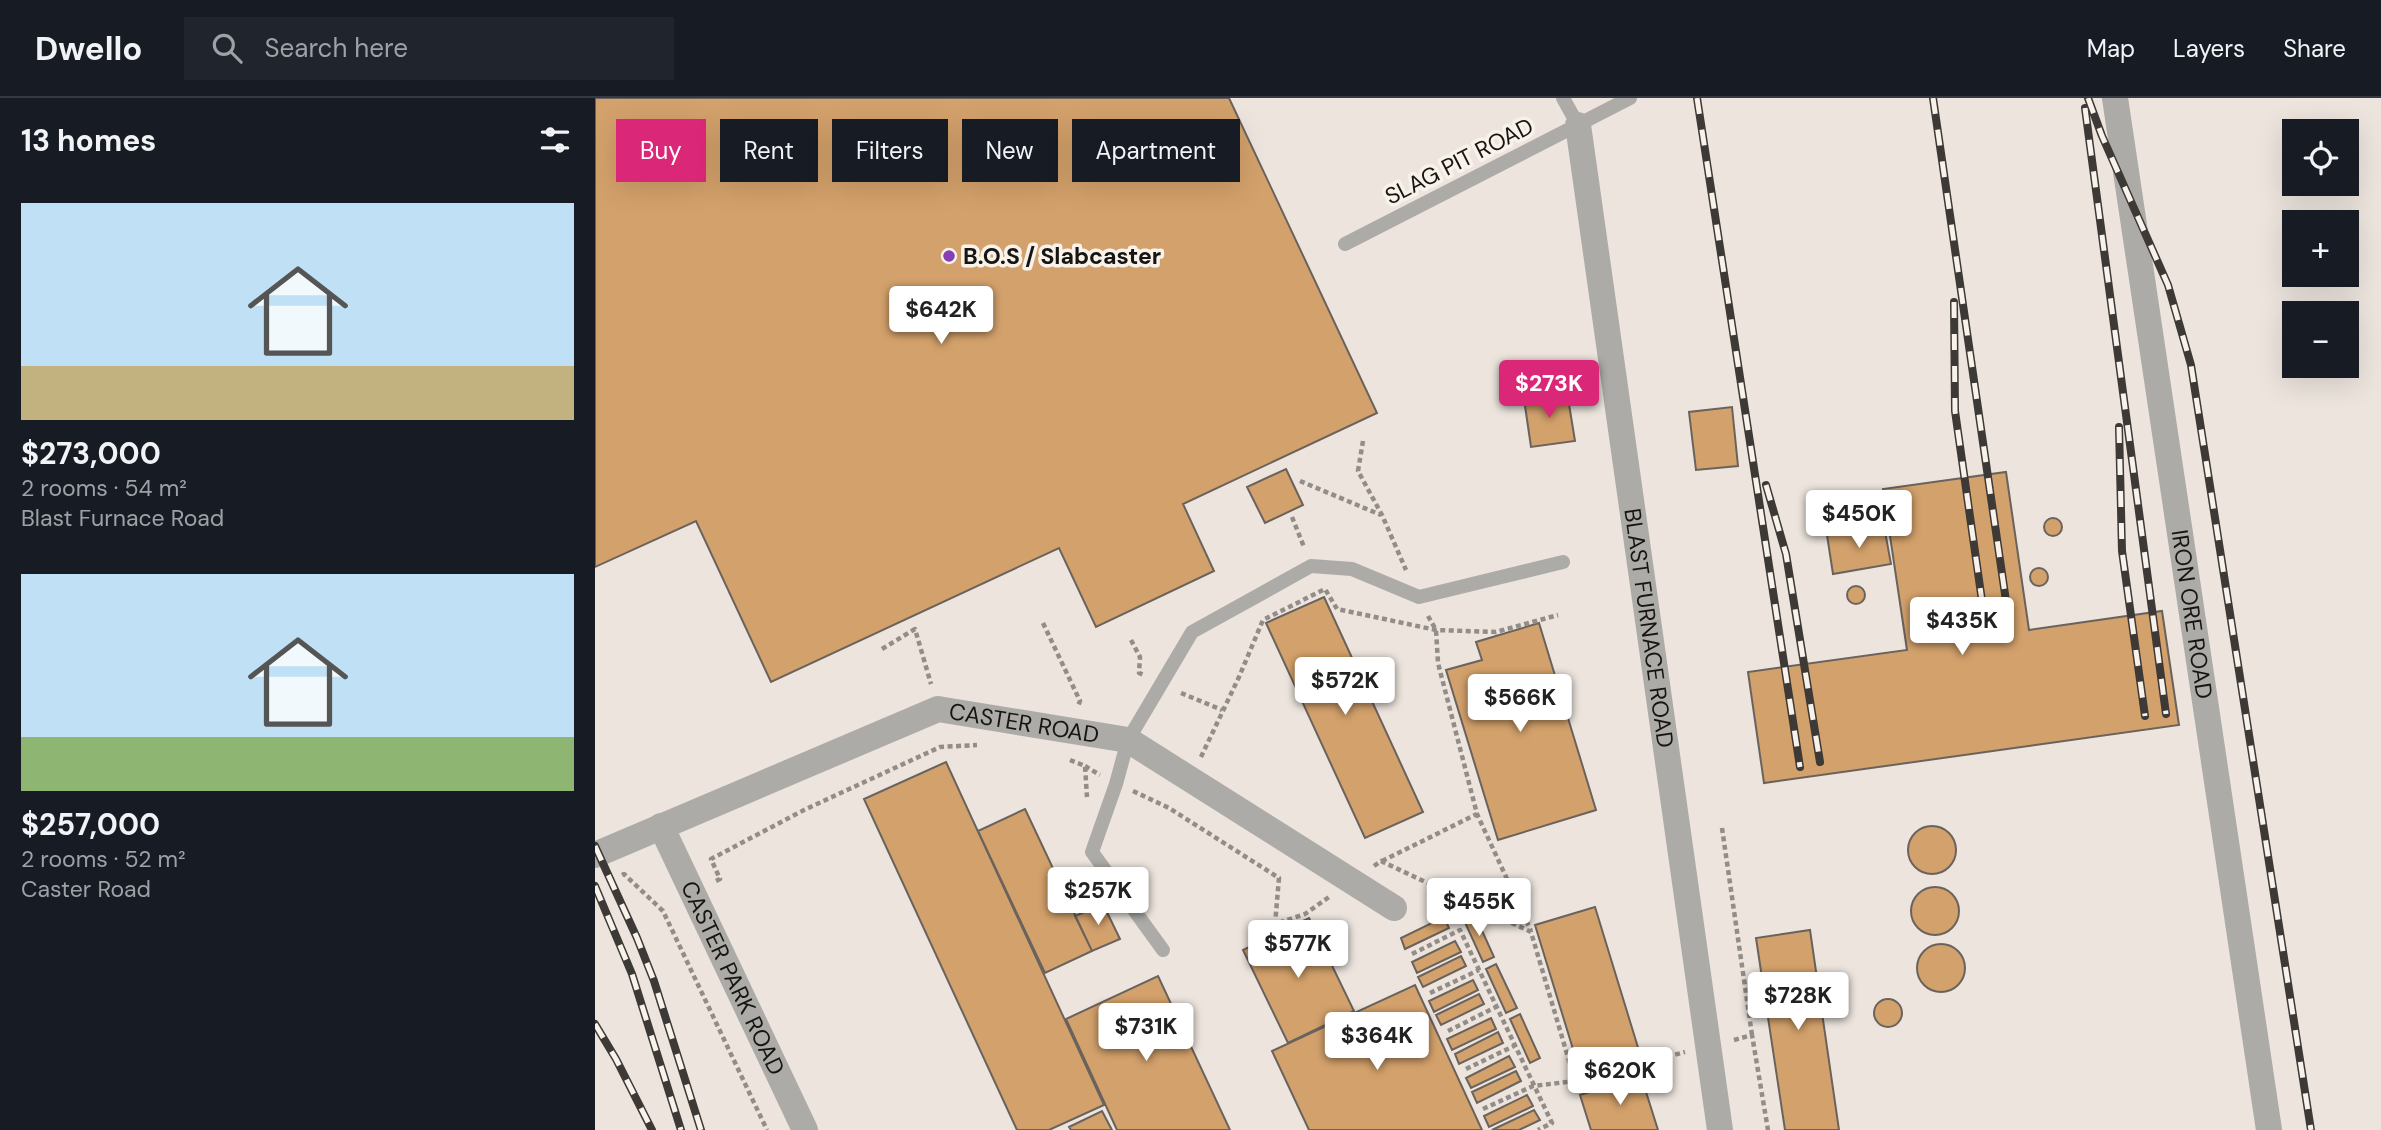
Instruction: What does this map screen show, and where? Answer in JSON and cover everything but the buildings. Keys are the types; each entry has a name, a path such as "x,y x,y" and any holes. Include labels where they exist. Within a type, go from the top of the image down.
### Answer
{"street":[{"name":"IRON ORE ROAD","path":"2115,98 2269,1130"},
{"name":"BLAST FURNACE ROAD","path":"1578,125 1720,1130"},
{"name":"CASTER ROAD","path":"595,855 938,709 1128,740 1394,908"},
{"name":"CASTER PARK ROAD","path":"661,827 805,1130"}],"lane":[{"path":"1563,98 1578,125"},
{"name":"SLAG PIT ROAD","path":"1345,244 1630,98"},
{"path":"1163,950 1092,852 1128,740 1192,632 1311,566 1352,569 1419,597 1563,562"}],"path":[{"path":"1363,442 1358,471 1382,515 1436,630 1438,663 1477,814 1531,932 1576,1081"},
{"path":"1300,481 1382,515"},
{"path":"1169,808 1191,780 1263,620 1325,589 1337,609 1436,630 1496,632 1558,615"},
{"path":"1043,623 1080,701 1064,758 1169,808 1279,878 1275,924 1305,914 1381,861 1477,814"},
{"path":"882,649 915,629 938,709 940,747"},
{"path":"663,911 720,879 711,859 804,810 940,747 988,744"},
{"path":"1085,766 1088,796 1085,807"},
{"path":"1722,828 1768,1130"},
{"path":"1381,861 1531,932"},
{"path":"617,877 624,874 663,911 767,1130"},
{"path":"1412,954 1460,930 1552,1123 1538,1130"},
{"path":"1430,993 1479,970"},
{"path":"1448,1031 1496,1007"},
{"path":"1483,1108 1533,1086 1576,1081 1752,1035"},
{"path":"1466,1069 1514,1046"}],"railway":[{"path":"1697,98 1800,767"},
{"path":"1933,98 2006,601"},
{"path":"2088,98 2168,285 2191,365 2311,1130"},
{"path":"2085,108 2166,714"},
{"path":"1954,302 1955,411 1982,601"},
{"path":"2119,427 2122,551 2145,716"},
{"path":"1766,485 1786,554 1820,762"},
{"path":"595,846 654,981 701,1130"},
{"path":"595,886 632,974 681,1130"},
{"path":"595,1024 652,1130"}],"place":[{"name":"B.O.S / Slabcaster","path":"949,256"}]}
